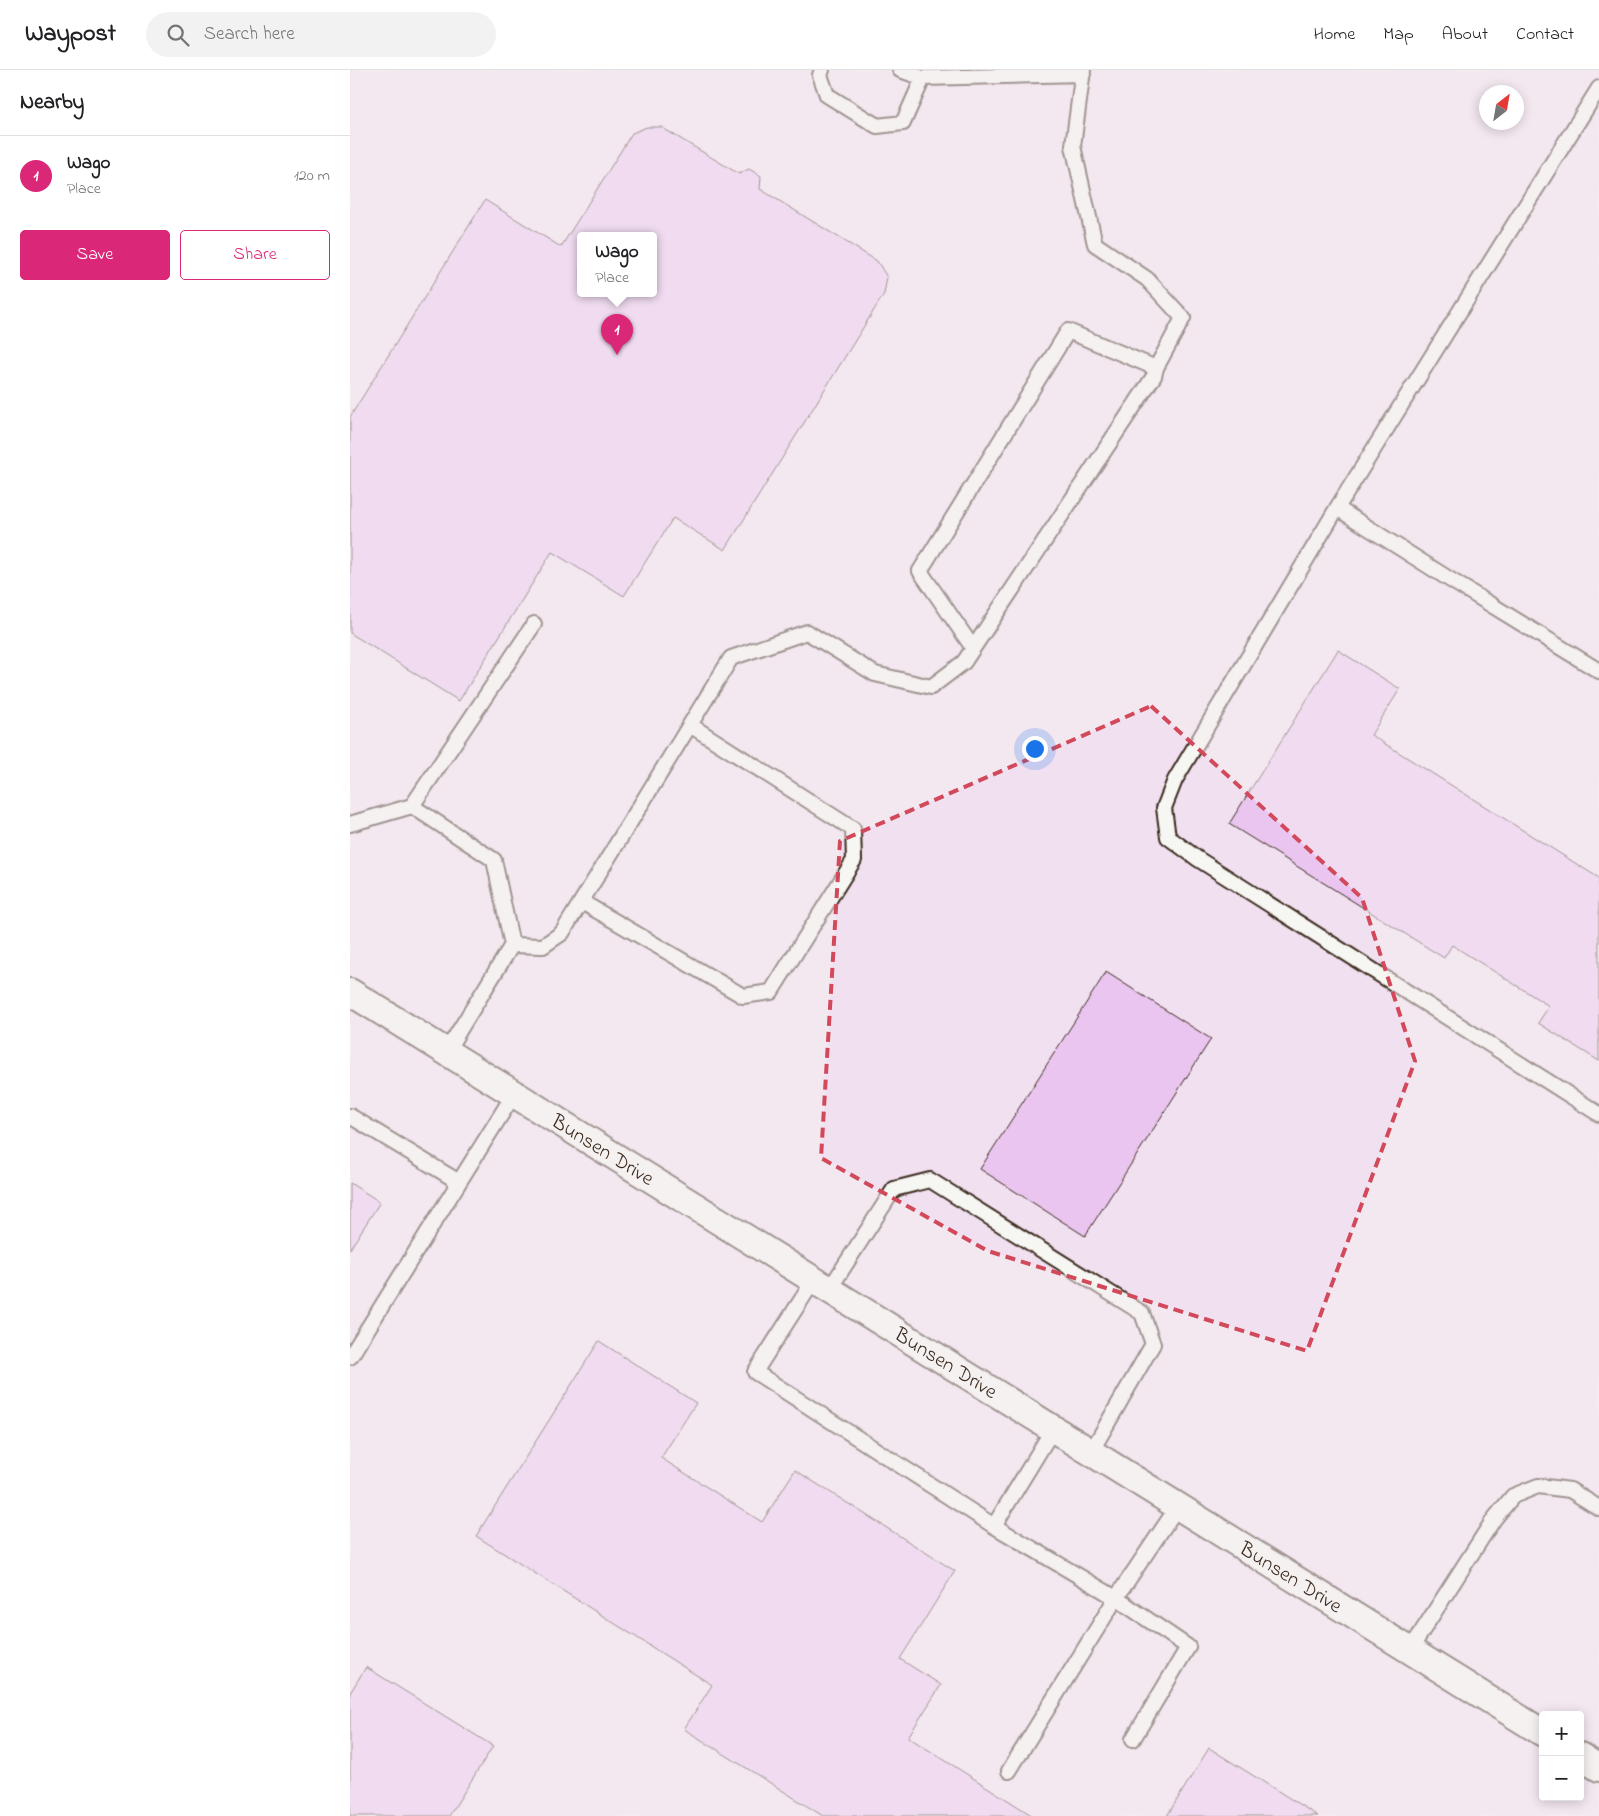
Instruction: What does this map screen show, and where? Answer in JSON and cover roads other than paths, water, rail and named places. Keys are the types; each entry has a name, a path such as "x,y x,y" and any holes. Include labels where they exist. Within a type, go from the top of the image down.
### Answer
{"street":[{"name":"Bunsen Drive","path":"350,992 1539,1731"},
{"path":"1584,1759 1599,1768"}],"lane":[{"path":"822,70 820,75 827,95 877,126 903,123 923,78"},
{"path":"512,945 544,946 562,934 730,658 807,632 875,674 931,687 964,662 1154,376 1156,368 1183,318 1147,279 1095,244 1074,146 1083,72 923,78 900,70"},
{"path":"1599,88 1337,508 1175,780 1164,808 1168,837 1198,859 1599,1114"},
{"path":"973,648 920,571 1068,331 1156,368"},
{"path":"1337,508 1599,671"},
{"path":"350,824 412,806 534,624"},
{"path":"582,902 743,996 771,992 854,860 853,829 690,725"},
{"path":"412,806 494,860 512,945 446,1052"},
{"path":"350,1357 514,1094"},
{"path":"350,1116 458,1182"},
{"path":"1091,1452 1153,1344 1142,1313 930,1180 894,1189 755,1372 994,1526 1116,1598 1188,1647 1133,1739"},
{"path":"994,1526 1053,1428"},
{"path":"1410,1650 1494,1518 1513,1496 1538,1486 1570,1490 1599,1508"},
{"path":"1009,1771 1116,1598 1178,1506"}],"place":[{"name":"Wago","path":"617,355"}]}
